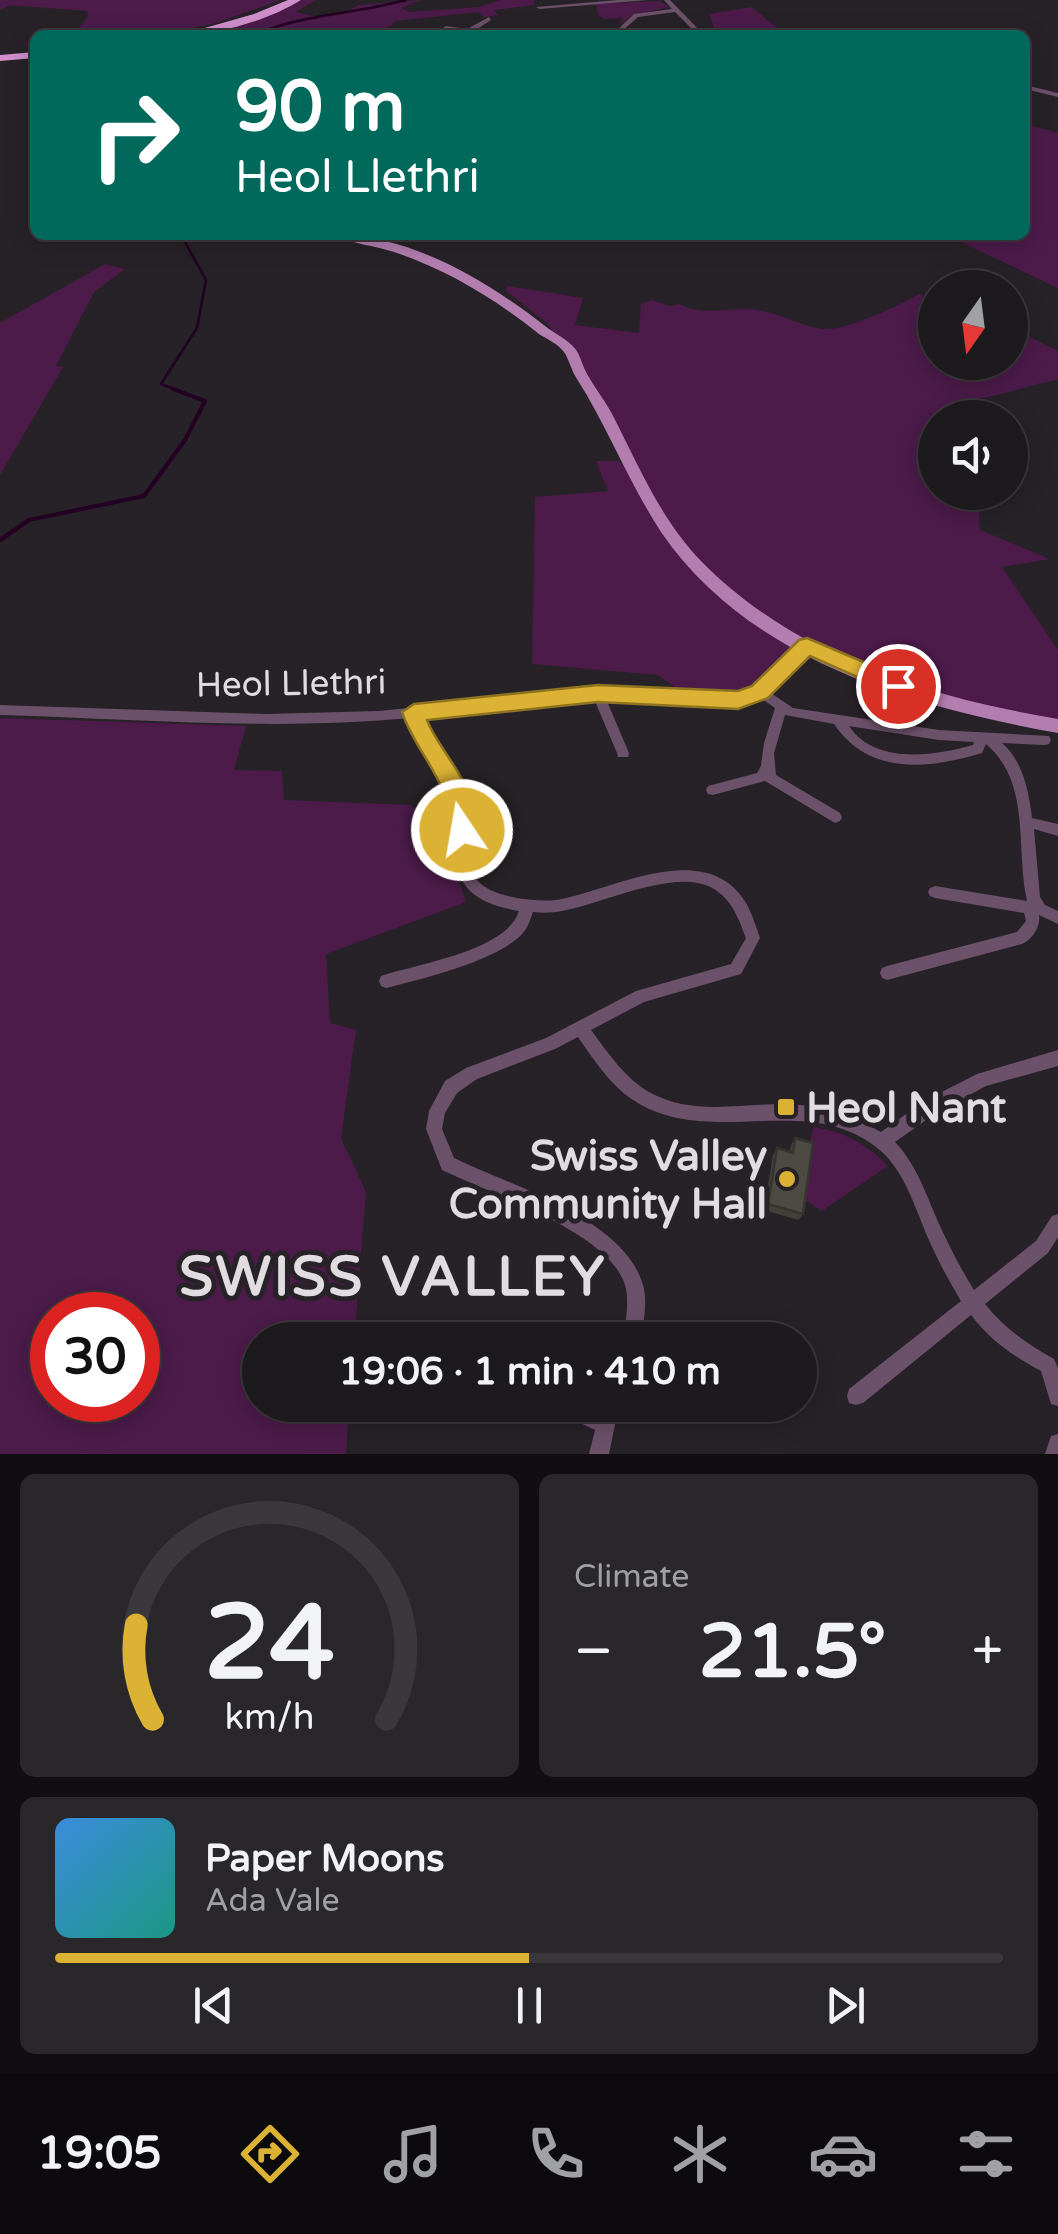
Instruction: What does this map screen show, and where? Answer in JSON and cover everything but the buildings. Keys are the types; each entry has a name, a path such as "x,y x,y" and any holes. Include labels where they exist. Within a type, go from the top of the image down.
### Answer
{"highway":[{"path":"205,30 257,16 296,0"},
{"path":"0,60 30,58"}],"main road":[{"path":"361,240 400,250 462,275 519,309 550,336 558,351 574,364 602,408 642,492 695,564 727,594 807,646 867,674 929,698 1051,733"}],"street":[{"path":"539,6 645,0"},
{"path":"667,0 696,30"},
{"path":"622,30 630,18 677,10"},
{"path":"644,14 654,22"},
{"path":"471,30 489,19"},
{"path":"446,28 454,30"},
{"path":"1030,88 1058,94"},
{"path":"807,646 760,692 781,708 838,720 984,738 1051,733"},
{"name":"Heol Llethri","path":"0,710 235,719 414,712 598,694 738,700 760,692"},
{"path":"598,694 622,753"},
{"path":"714,790 762,777 781,708"},
{"path":"414,712 423,740 450,780 460,803 462,863 471,883 500,902 563,905 663,876 690,876 703,877 730,891 746,912 753,938 736,970 641,996 550,1044 472,1073 443,1099 434,1130 448,1164 592,1231 619,1256 634,1282 633,1322"},
{"path":"838,720 843,731 865,749 903,759 957,755 978,749 984,738"},
{"path":"887,973 1022,938 1033,922 1027,822 1013,768 1000,745 984,738"},
{"path":"766,769 770,778 835,817"},
{"path":"1027,822 1058,830"},
{"path":"936,892 1035,909 1058,918"},
{"path":"386,981 425,972 512,934 524,921 527,905"},
{"path":"580,1027 625,1084 658,1105 696,1114 819,1114 882,1141 908,1172 952,1274 972,1306 1006,1341 1053,1363 1058,1397"},
{"path":"882,1141 930,1107 983,1079 1058,1058"},
{"path":"856,1396 1042,1248 1058,1222"},
{"path":"599,1454 606,1422"},
{"path":"1055,1454 1058,1443"}],"shaded area":[{"path":"0,0 281,0 184,30 76,30 88,17 87,11 10,5 0,10"},
{"path":"302,0 316,0 295,12 317,17 343,14 358,5 421,0 401,8 410,12 479,7 500,0 534,0 534,5 494,10 498,15 484,17 479,12 395,21 379,30 211,30"},
{"path":"660,1 669,7 632,15 620,24 622,18 604,19 598,15 596,4"},
{"path":"751,7 780,30 715,30 709,14"},
{"path":"1030,125 1058,133 1058,288 1028,274 1028,270 1020,270 957,240 1030,240"},
{"path":"105,264 125,269 94,292 56,366 63,367 0,475 0,323"},
{"path":"507,286 583,298 575,325 639,333 641,304 651,300 705,311 758,310 805,325 834,329 918,295 918,380 1028,380 1028,336 1058,351 1058,380 974,400 918,400 918,510 979,510 980,530 1050,559 1002,567 1058,650 1058,726 929,698 807,646 763,687 751,694 724,698 678,696 674,686 658,675 532,664 535,497 608,491 596,461 618,461 624,465 574,364 548,324 506,291"},
{"path":"0,718 246,726 234,770 282,771 284,800 411,805 445,841 466,902 326,954 330,1023 356,1030 341,1138 366,1192 355,1322 242,1322 242,1422 348,1422 346,1454 0,1454"},
{"path":"813,1127 854,1140 888,1166 822,1211 802,1198"}],"waterway":[{"path":"267,30 406,0"},
{"path":"180,391 161,384 197,328 206,280 184,240"},
{"path":"0,540 29,520 144,496 185,440 205,401 173,389"}],"place":[{"name":"Heol Nant","path":"786,1107"},
{"name":"Swiss Valley Community Hall","path":"787,1179"}],"district":[{"name":"SWISS VALLEY","path":"393,1276"}],"route":[{"path":"462,830 460,803 450,780 423,740 414,712 598,694 738,700 760,692 807,646 898,686"}]}
